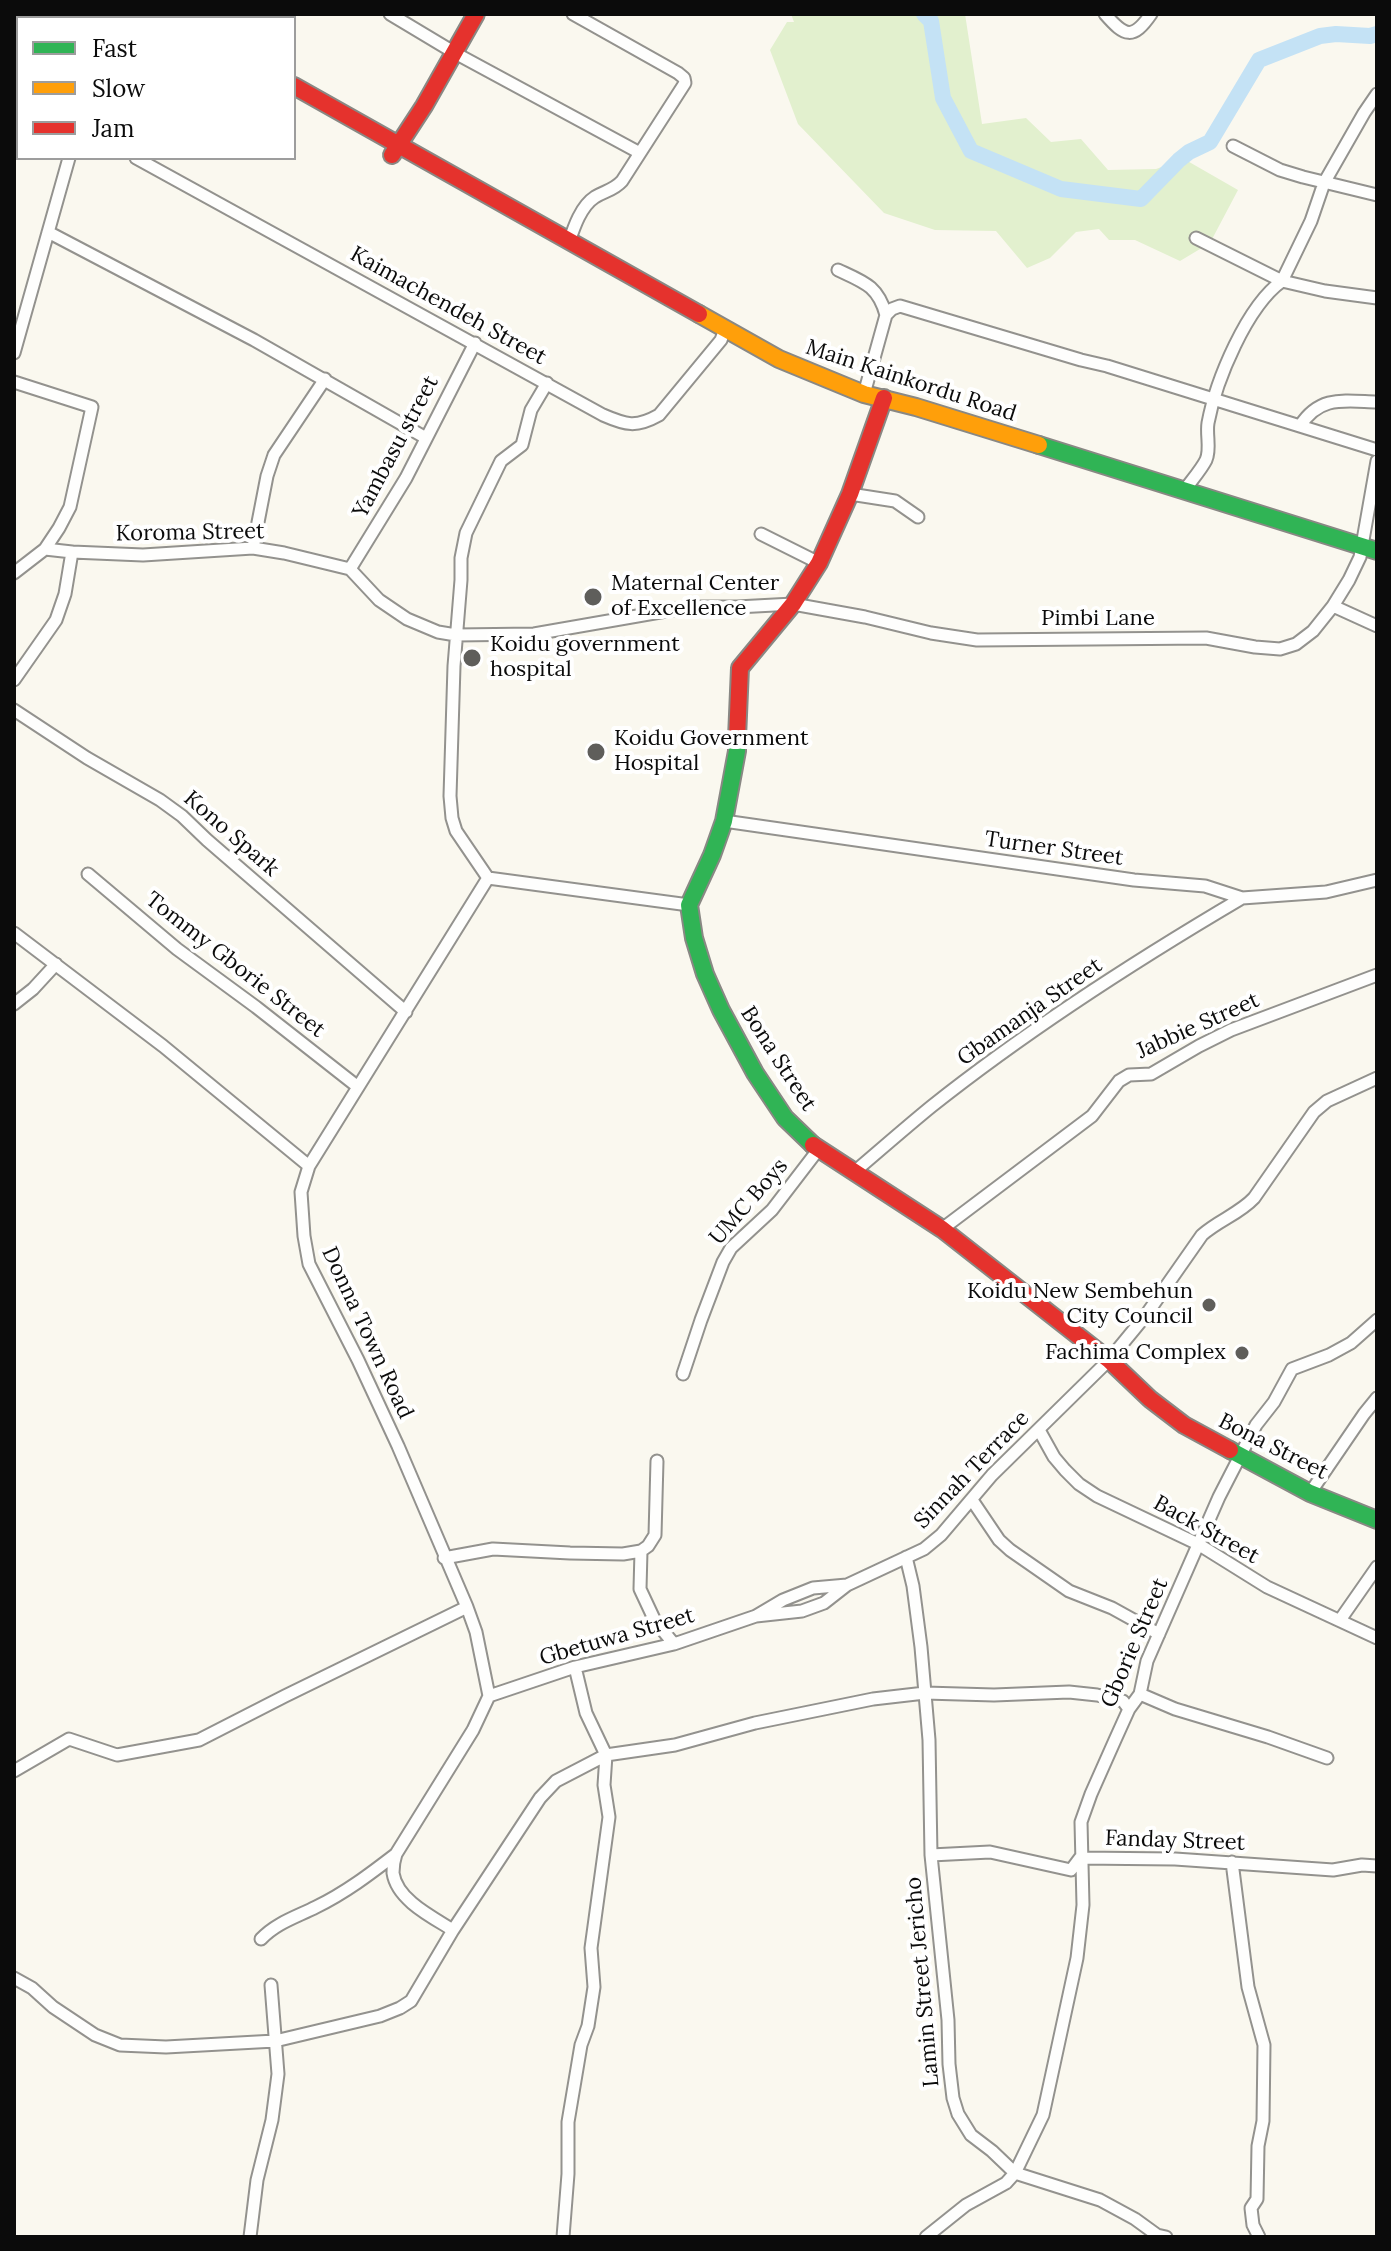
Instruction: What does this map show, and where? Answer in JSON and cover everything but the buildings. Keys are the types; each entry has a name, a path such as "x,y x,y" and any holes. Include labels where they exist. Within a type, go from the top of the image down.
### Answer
{"main road":[{"path":"396,150 476,14"},
{"path":"296,87 396,150 723,335 801,383 882,404 850,494 819,563 793,604 740,668 737,751 724,821 689,905"},
{"path":"296,99 396,150"},
{"path":"511,216 569,242 644,291"},
{"name":"Main Kainkordu Road","path":"723,335 864,394 910,418 1105,473"},
{"name":"Main Kainkordu Road","path":"882,404 1366,551 1377,562"},
{"name":"Bona Street","path":"689,905 694,938 721,1010 755,1073 785,1118 818,1150 942,1229 1109,1360 1139,1390 1184,1425 1310,1493 1377,1520"}],"street":[{"path":"390,14 455,53 640,153"},
{"path":"569,242 586,205 594,197 615,189 685,83 684,78 573,14"},
{"path":"1105,14 1123,32 1130,34 1137,31 1151,14"},
{"path":"1186,498 1207,458 1208,421 1231,351 1260,304 1282,281 1311,221 1324,183 1377,94"},
{"path":"1233,146 1280,170 1377,195"},
{"path":"14,353 68,160"},
{"name":"Kaimachendeh Street","path":"140,160 622,423 637,425 659,415 723,335"},
{"path":"48,232 201,311 426,438"},
{"path":"1196,238 1282,281 1377,298"},
{"path":"838,270 874,289 881,298 886,315"},
{"path":"864,394 886,315 900,306 1377,450"},
{"name":"Yambasu street","path":"350,569 406,478 475,343"},
{"path":"253,548 274,455 325,379"},
{"path":"14,382 92,407 70,507 45,549 14,573"},
{"path":"547,383 531,410 522,445 501,461 466,533 461,558 450,745 452,818 456,831 488,878 689,905"},
{"path":"1300,426 1307,414 1321,404 1377,402"},
{"name":"Pimbi Lane","path":"456,635 534,634 689,607 793,604 977,640 1206,638 1280,649 1296,644 1313,631 1333,606 1366,551 1377,461"},
{"path":"850,494 895,501 918,517"},
{"path":"761,534 819,563"},
{"name":"Koroma Street","path":"45,549 143,555 253,548 350,569"},
{"path":"14,680 49,633 61,610 72,552"},
{"path":"350,569 379,600 407,619 438,632 456,635"},
{"path":"1333,606 1377,626"},
{"name":"Kono Spark","path":"14,710 182,816 406,1012"},
{"name":"Turner Street","path":"724,821 1134,880 1205,886 1242,898 1376,885"},
{"name":"Tommy Gborie Street","path":"88,874 177,949 358,1087"},
{"name":"Donna Town Road","path":"488,878 309,1166 301,1192 309,1264 398,1446 467,1607 476,1632 489,1696"},
{"name":"Gbamanja Street","path":"853,1173 934,1105 1038,1029 1134,963 1242,898"},
{"path":"14,933 175,1056 309,1166"},
{"path":"14,1004 56,964"},
{"name":"Jabbie Street","path":"942,1229 1092,1116 1124,1077 1151,1074 1231,1030 1377,975"},
{"name":"Sinnah Terrace","path":"756,1616 816,1607 847,1585 924,1549 941,1535 992,1475 1109,1360 1146,1315 1202,1235 1213,1225 1245,1208 1254,1198 1314,1112 1327,1101 1377,1078"},
{"name":"UMC Boys","path":"683,1374 723,1262 731,1248 772,1210 818,1150"},
{"name":"Gborie Street","path":"1015,2173 1043,2115 1077,1958 1083,1905 1081,1822 1129,1709 1140,1694 1147,1661 1219,1497 1256,1425 1274,1402 1292,1369 1351,1343 1377,1320"},
{"path":"1310,1493 1377,1398"},
{"name":"Back Street","path":"1039,1430 1054,1457 1079,1484 1097,1496 1198,1544 1267,1587 1377,1638"},
{"path":"444,1558 493,1549 623,1554 641,1551 655,1535 657,1461"},
{"path":"972,1500 999,1540 1010,1550 1069,1591 1112,1608 1159,1634"},
{"path":"641,1551 640,1589 655,1621 674,1644"},
{"name":"Lamin Street Jericho","path":"906,1557 918,1617 925,1693 931,1855 953,2098 958,2114 971,2135 1015,2173 1100,2200 1160,2236"},
{"path":"1340,1620 1377,1567"},
{"name":"Sinnah Terrace","path":"756,1616 783,1600 813,1588 847,1585"},
{"path":"14,1771 69,1739 117,1755 199,1740 467,1607"},
{"name":"Gbetuwa Street","path":"489,1696 575,1667 674,1644 756,1616"},
{"path":"563,2237 568,2122 594,1987 591,1948 609,1817 604,1785 606,1755 586,1713 575,1667"},
{"path":"14,1978 95,2035 120,2045 166,2047 275,2041 355,2023 400,2008 411,2001 453,1930 548,1788 606,1755 675,1745 755,1723 873,1699 925,1693 994,1695 1069,1692 1123,1701 1129,1709"},
{"path":"1140,1694 1175,1709 1327,1758"},
{"path":"261,1939 276,1926 354,1886 396,1854 473,1730 489,1696"},
{"name":"Fanday Street","path":"931,1855 990,1852 1071,1870 1080,1858 1175,1859 1333,1870 1377,1866"},
{"path":"396,1854 393,1870 402,1893 453,1930"},
{"path":"1232,1862 1248,1987 1264,2045 1263,2121 1258,2146 1257,2199 1251,2208 1253,2225 1259,2237"},
{"path":"250,2237 257,2180 272,2120 278,2074 271,1985"},
{"path":"926,2237 966,2205 1006,2183 1015,2173"}],"green space":[{"path":"791,14 965,14 982,124 1026,118 1051,142 1081,139 1108,170 1156,169 1184,159 1238,190 1210,243 1180,261 1135,240 1109,240 1099,229 1076,232 1050,258 1027,268 996,231 935,230 884,213 798,124 770,50 787,22 794,22"}],"waterway":[{"path":"924,14 931,21 943,98 971,151 1061,189 1141,199 1179,160 1210,142 1259,60 1320,36 1377,34"}],"traffic: fast":[{"path":"146,14 150,16"},
{"path":"166,14 170,16"},
{"path":"1039,445 1377,551"},
{"path":"737,738 724,821 689,905 694,938 721,1010 755,1073 785,1118 813,1145"},
{"path":"1230,1450 1310,1493 1377,1520"}],"traffic: slow":[{"path":"699,314 779,359 864,394 1039,445"}],"traffic: jam":[{"path":"392,155 424,106 476,14"},
{"path":"296,87 699,314"},
{"path":"737,738 740,668 793,604 819,563 850,494 884,398"},
{"path":"813,1145 942,1229 1109,1360 1150,1399 1184,1425 1230,1450"}],"place":[{"name":"Maternal Center of Excellence","path":"593,597"},
{"name":"Koidu government hospital","path":"472,658"},
{"name":"Koidu Government Hospital","path":"596,752"},
{"name":"Koidu New Sembehun City Council","path":"1209,1305"},
{"name":"Fachima Complex","path":"1242,1353"}]}
